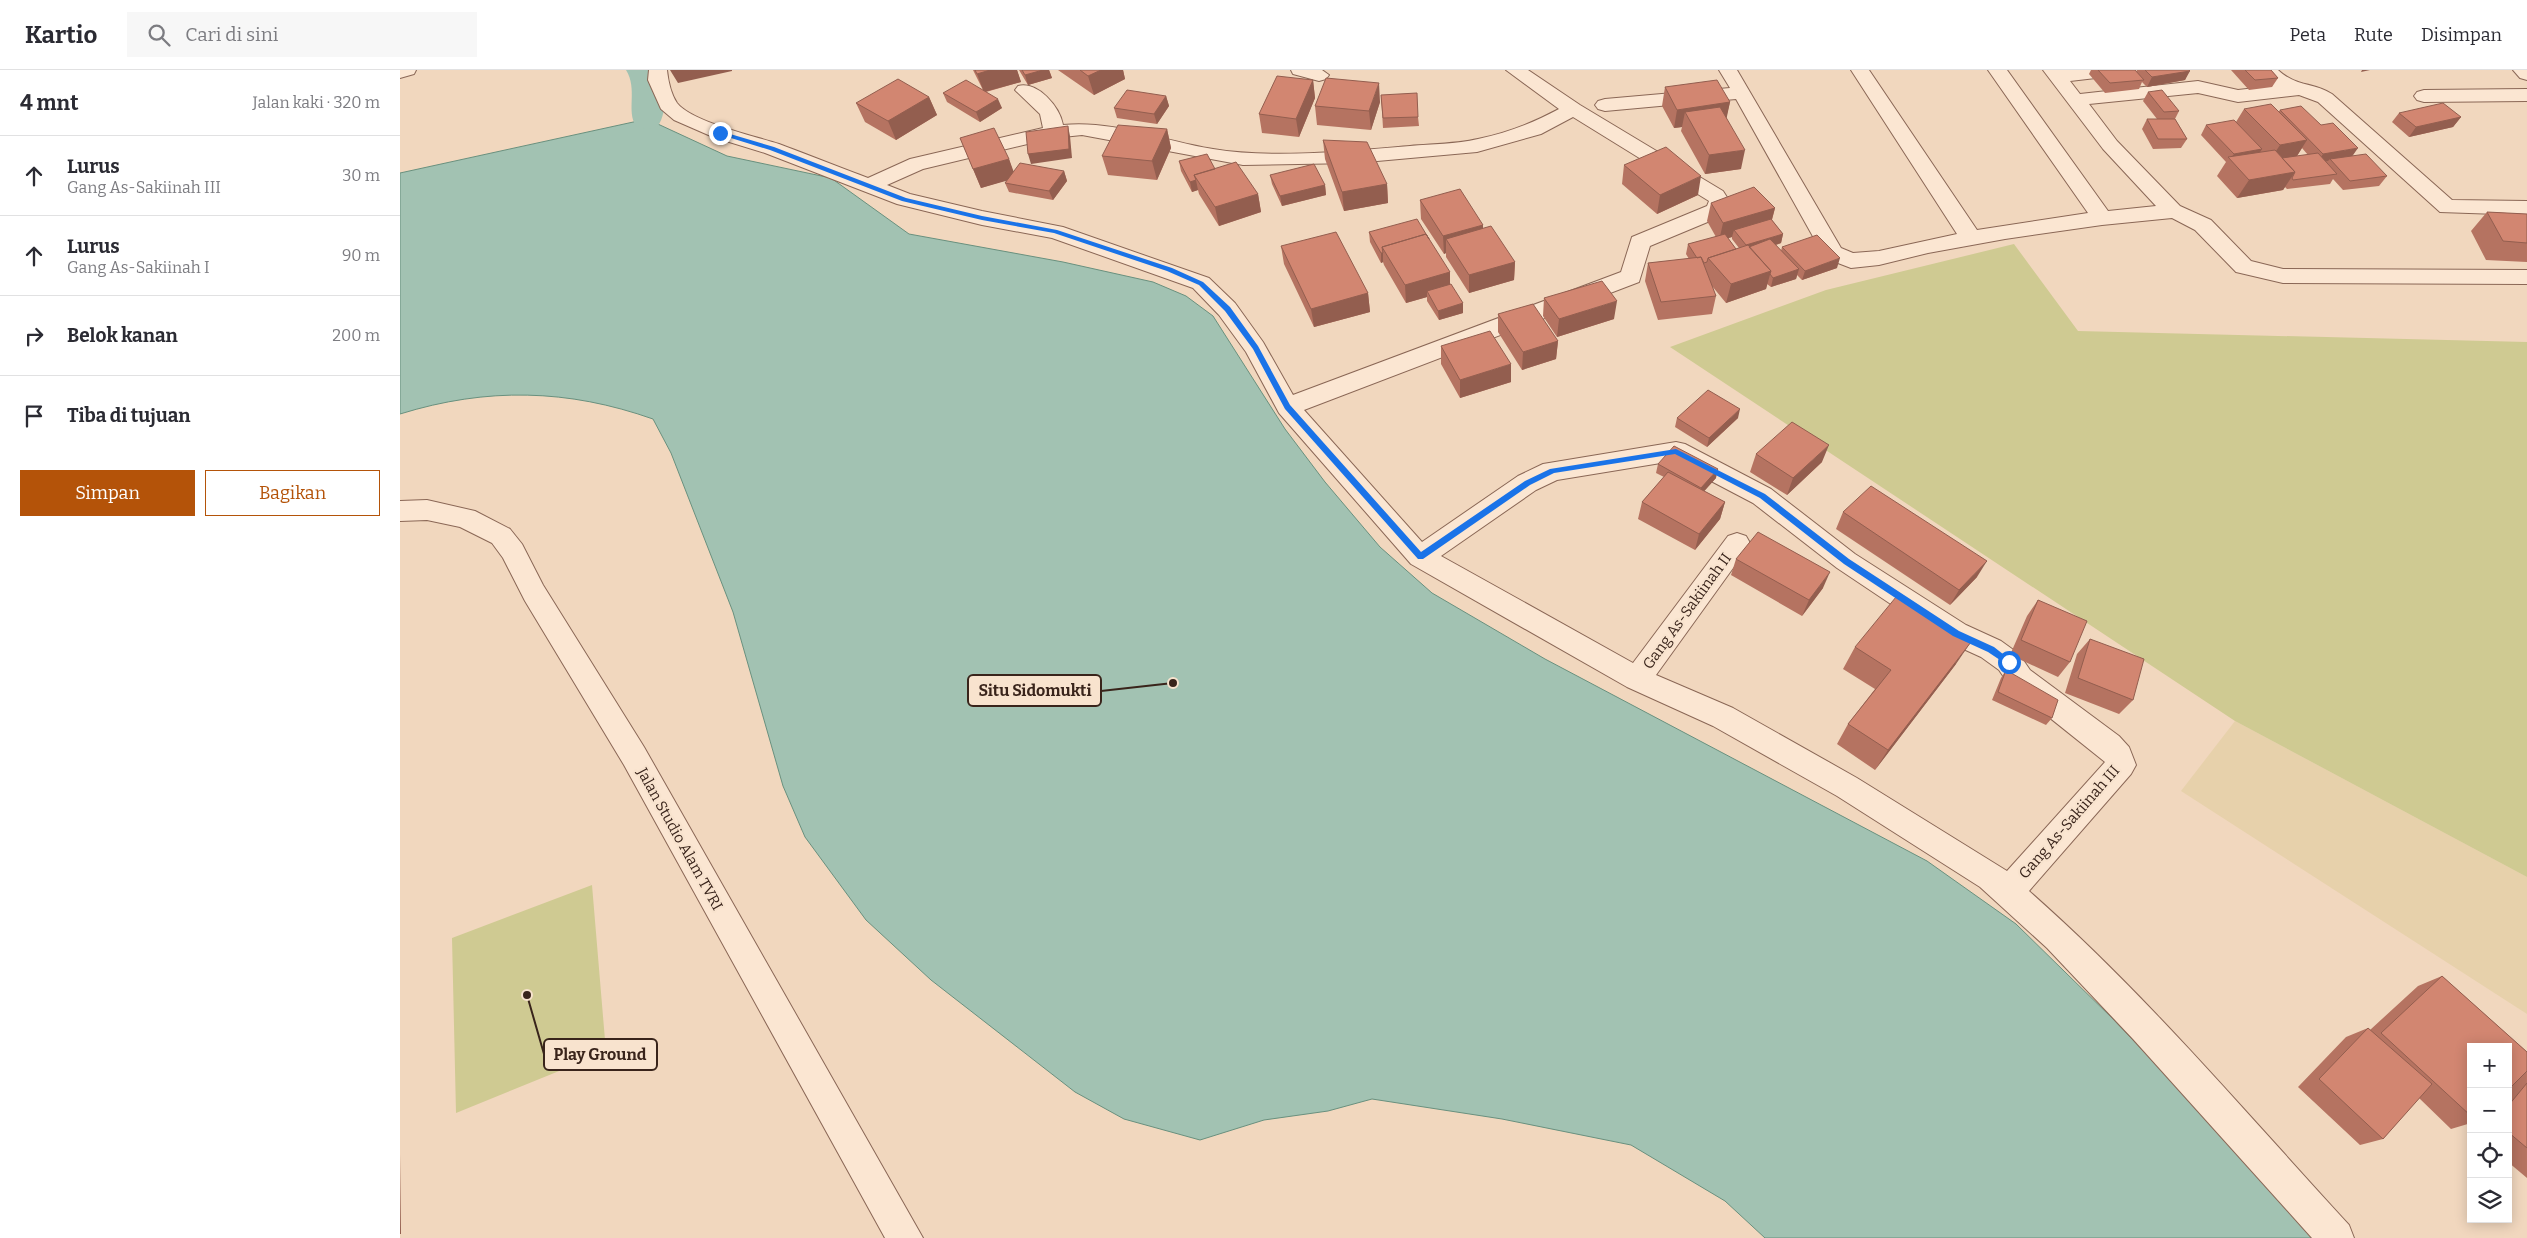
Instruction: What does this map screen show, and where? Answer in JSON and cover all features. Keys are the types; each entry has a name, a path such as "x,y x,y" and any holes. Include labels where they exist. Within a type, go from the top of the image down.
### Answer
{"street":[{"path":"400,72 407,70"},
{"path":"658,70 658,80 668,104 681,116 868,186 925,204 1055,232 1169,270 1201,283 1227,309 1255,348 1287,407 1420,557 1637,679 1723,717 1847,787 1991,877 2058,937 2146,1027 2336,1238"},
{"path":"1300,70 1320,75"},
{"path":"1287,407 1631,278 1640,242 1715,210 1719,205 1720,202 1716,196 1573,109 1515,70"},
{"path":"1728,70 1833,253 1851,261 1879,258 1971,238 2102,218 2173,211 2190,217 2203,225 2236,262 2257,271 2283,276 2527,277"},
{"path":"1860,70 1971,238"},
{"path":"1997,70 2102,218"},
{"path":"2054,73 2113,70"},
{"path":"2267,70 2282,84 2319,94 2326,98 2447,207 2527,208"},
{"path":"2522,70 2527,74"},
{"path":"2054,73 2110,145 2173,211"},
{"path":"2074,100 2198,87 2238,96 2298,89"},
{"path":"1025,90 1048,109 1054,118 1053,132"},
{"path":"1604,105 1742,93"},
{"path":"2424,96 2527,95"},
{"path":"868,186 917,164 1053,132 1102,131 1212,155 1243,159 1355,157 1477,146 1534,130 1573,109"},
{"name":"Gang As-Sakiinah III","path":"1420,557 1527,483 1552,471 1676,451 1762,496 1846,561 1956,633 1991,650 2009,662 2020,678 2108,745 2119,756 2120,765 2008,892"},
{"name":"Jalan Studio Alam TVRI","path":"400,511 427,510 466,518 501,536 513,551 534,593 634,756 905,1238"},
{"name":"Gang As-Sakiinah II","path":"1637,679 1737,543"}],"shaded area":[{"path":"647,119 727,156 831,178 909,234 1063,262 1153,282 1186,296 1213,316 1285,429 1325,482 1380,547 1432,593 1545,659 1927,861 2016,924 2113,1019 2321,1238 1765,1238 1725,1201 1631,1145 1502,1119 1372,1099 1328,1111 1264,1120 1200,1140 1124,1119 1075,1092 931,980 866,920 805,837 783,786 733,612 671,453 653,419 590,402 559,397 527,395 464,399 400,414 400,173"},
{"path":"2014,244 2078,331 2527,342 2527,877 2235,721 1670,347 1826,290"},
{"path":"2235,721 2527,877 2527,1014 2181,791"},
{"path":"592,885 606,1052 456,1113 452,938"}],"building":[{"path":"975,70 990,70 977,74"},
{"path":"1022,70 1043,70 1025,75"},
{"path":"1080,70 1101,70 1088,76"},
{"path":"2098,70 2135,70 2144,80 2110,83"},
{"path":"2145,70 2189,70 2190,71 2152,77"},
{"path":"2245,70 2271,70 2278,78 2255,80"},
{"path":"1277,76 1313,80 1296,119 1259,114"},
{"path":"1326,78 1379,83 1369,111 1315,106"},
{"path":"898,79 929,97 888,121 856,103"},
{"path":"966,80 998,99 976,112 943,93"},
{"path":"1717,80 1730,102 1677,110 1665,87"},
{"path":"1127,90 1166,96 1154,114 1114,108"},
{"path":"2162,90 2179,111 2164,112 2148,92"},
{"path":"1417,93 1418,117 1383,118 1381,95"},
{"path":"2443,103 2461,117 2416,127 2399,113"},
{"path":"2271,104 2307,140 2280,145 2244,109"},
{"path":"2301,106 2321,125 2333,123 2358,148 2323,154 2280,110"},
{"path":"1720,107 1745,150 1709,155 1685,112"},
{"path":"2147,119 2175,119 2187,139 2158,139"},
{"path":"2234,120 2262,149 2234,154 2206,125"},
{"path":"1118,125 1167,129 1152,161 1102,156"},
{"path":"1068,126 1069,149 1028,154 1026,132"},
{"path":"994,128 1009,159 973,169 960,138"},
{"path":"1323,140 1367,142 1387,184 1342,192"},
{"path":"1666,147 1701,176 1660,195 1624,165"},
{"path":"2275,150 2295,172 2249,180 2228,157"},
{"path":"2318,153 2337,174 2293,180 2295,172 2282,158"},
{"path":"1207,154 1215,169 1194,175 1196,180 1190,182 1179,161"},
{"path":"2366,154 2387,176 2350,181 2330,159"},
{"path":"1236,162 1258,194 1215,207 1194,175"},
{"path":"1020,163 1064,171 1049,191 1005,183"},
{"path":"1314,164 1325,185 1280,196 1270,175"},
{"path":"1754,187 1775,208 1723,223 1711,203"},
{"path":"1460,189 1483,225 1443,236 1420,200"},
{"path":"2487,212 2527,214 2527,243 2503,241"},
{"path":"1417,219 1426,234 1382,247 1383,253 1381,253 1369,232"},
{"path":"1771,219 1783,234 1746,245 1734,230"},
{"path":"1491,226 1515,262 1469,275 1446,239"},
{"path":"1336,232 1368,293 1311,309 1281,246"},
{"path":"1426,234 1450,272 1405,285 1382,247"},
{"path":"1725,234 1736,249 1708,258 1707,262 1704,263 1701,257 1697,258 1688,244"},
{"path":"1817,235 1840,258 1805,271 1782,247"},
{"path":"1770,239 1799,269 1773,278 1770,274 1771,271 1749,247"},
{"path":"1748,245 1771,271 1731,284 1708,258"},
{"path":"1701,257 1716,296 1661,302 1648,263"},
{"path":"1602,281 1617,301 1559,319 1544,298"},
{"path":"1451,284 1463,303 1438,311 1427,291"},
{"path":"1533,304 1558,341 1523,352 1498,314"},
{"path":"1490,331 1511,364 1460,380 1441,346"},
{"path":"1708,390 1740,409 1709,438 1677,418"},
{"path":"1792,422 1829,445 1793,478 1756,454"},
{"path":"1674,446 1718,469 1701,488 1658,464"},
{"path":"1668,472 1725,502 1699,534 1642,502"},
{"path":"1871,486 1987,561 1959,590 1843,512"},
{"path":"1758,532 1830,572 1809,600 1736,559"},
{"path":"1896,597 1971,642 1888,750 1848,724 1891,670 1855,647"},
{"path":"2038,600 2087,621 2070,662 2021,640"},
{"path":"2090,639 2144,659 2133,700 2078,678"},
{"path":"2006,670 2058,700 2052,718 1998,692"},
{"path":"2442,976 2527,1052 2527,1071 2512,1086 2512,1043 2467,1043 2467,1112 2381,1033"},
{"path":"2368,1028 2432,1084 2383,1139 2319,1079"},
{"path":"2527,1083 2527,1148 2512,1135 2512,1101"}],"waterway":[{"path":"641,70 648,87 647,119"}],"place":[{"name":"Situ Sidomukti","path":"1173,683"},
{"name":"Play Ground","path":"527,995"}],"route":[{"path":"720,133 772,149 904,199 982,218 1055,232 1169,270 1201,283 1227,309 1255,348 1287,407 1420,557 1527,483 1552,471 1676,451 1762,496 1829,550 1956,633 1991,650 2009,662"}]}
